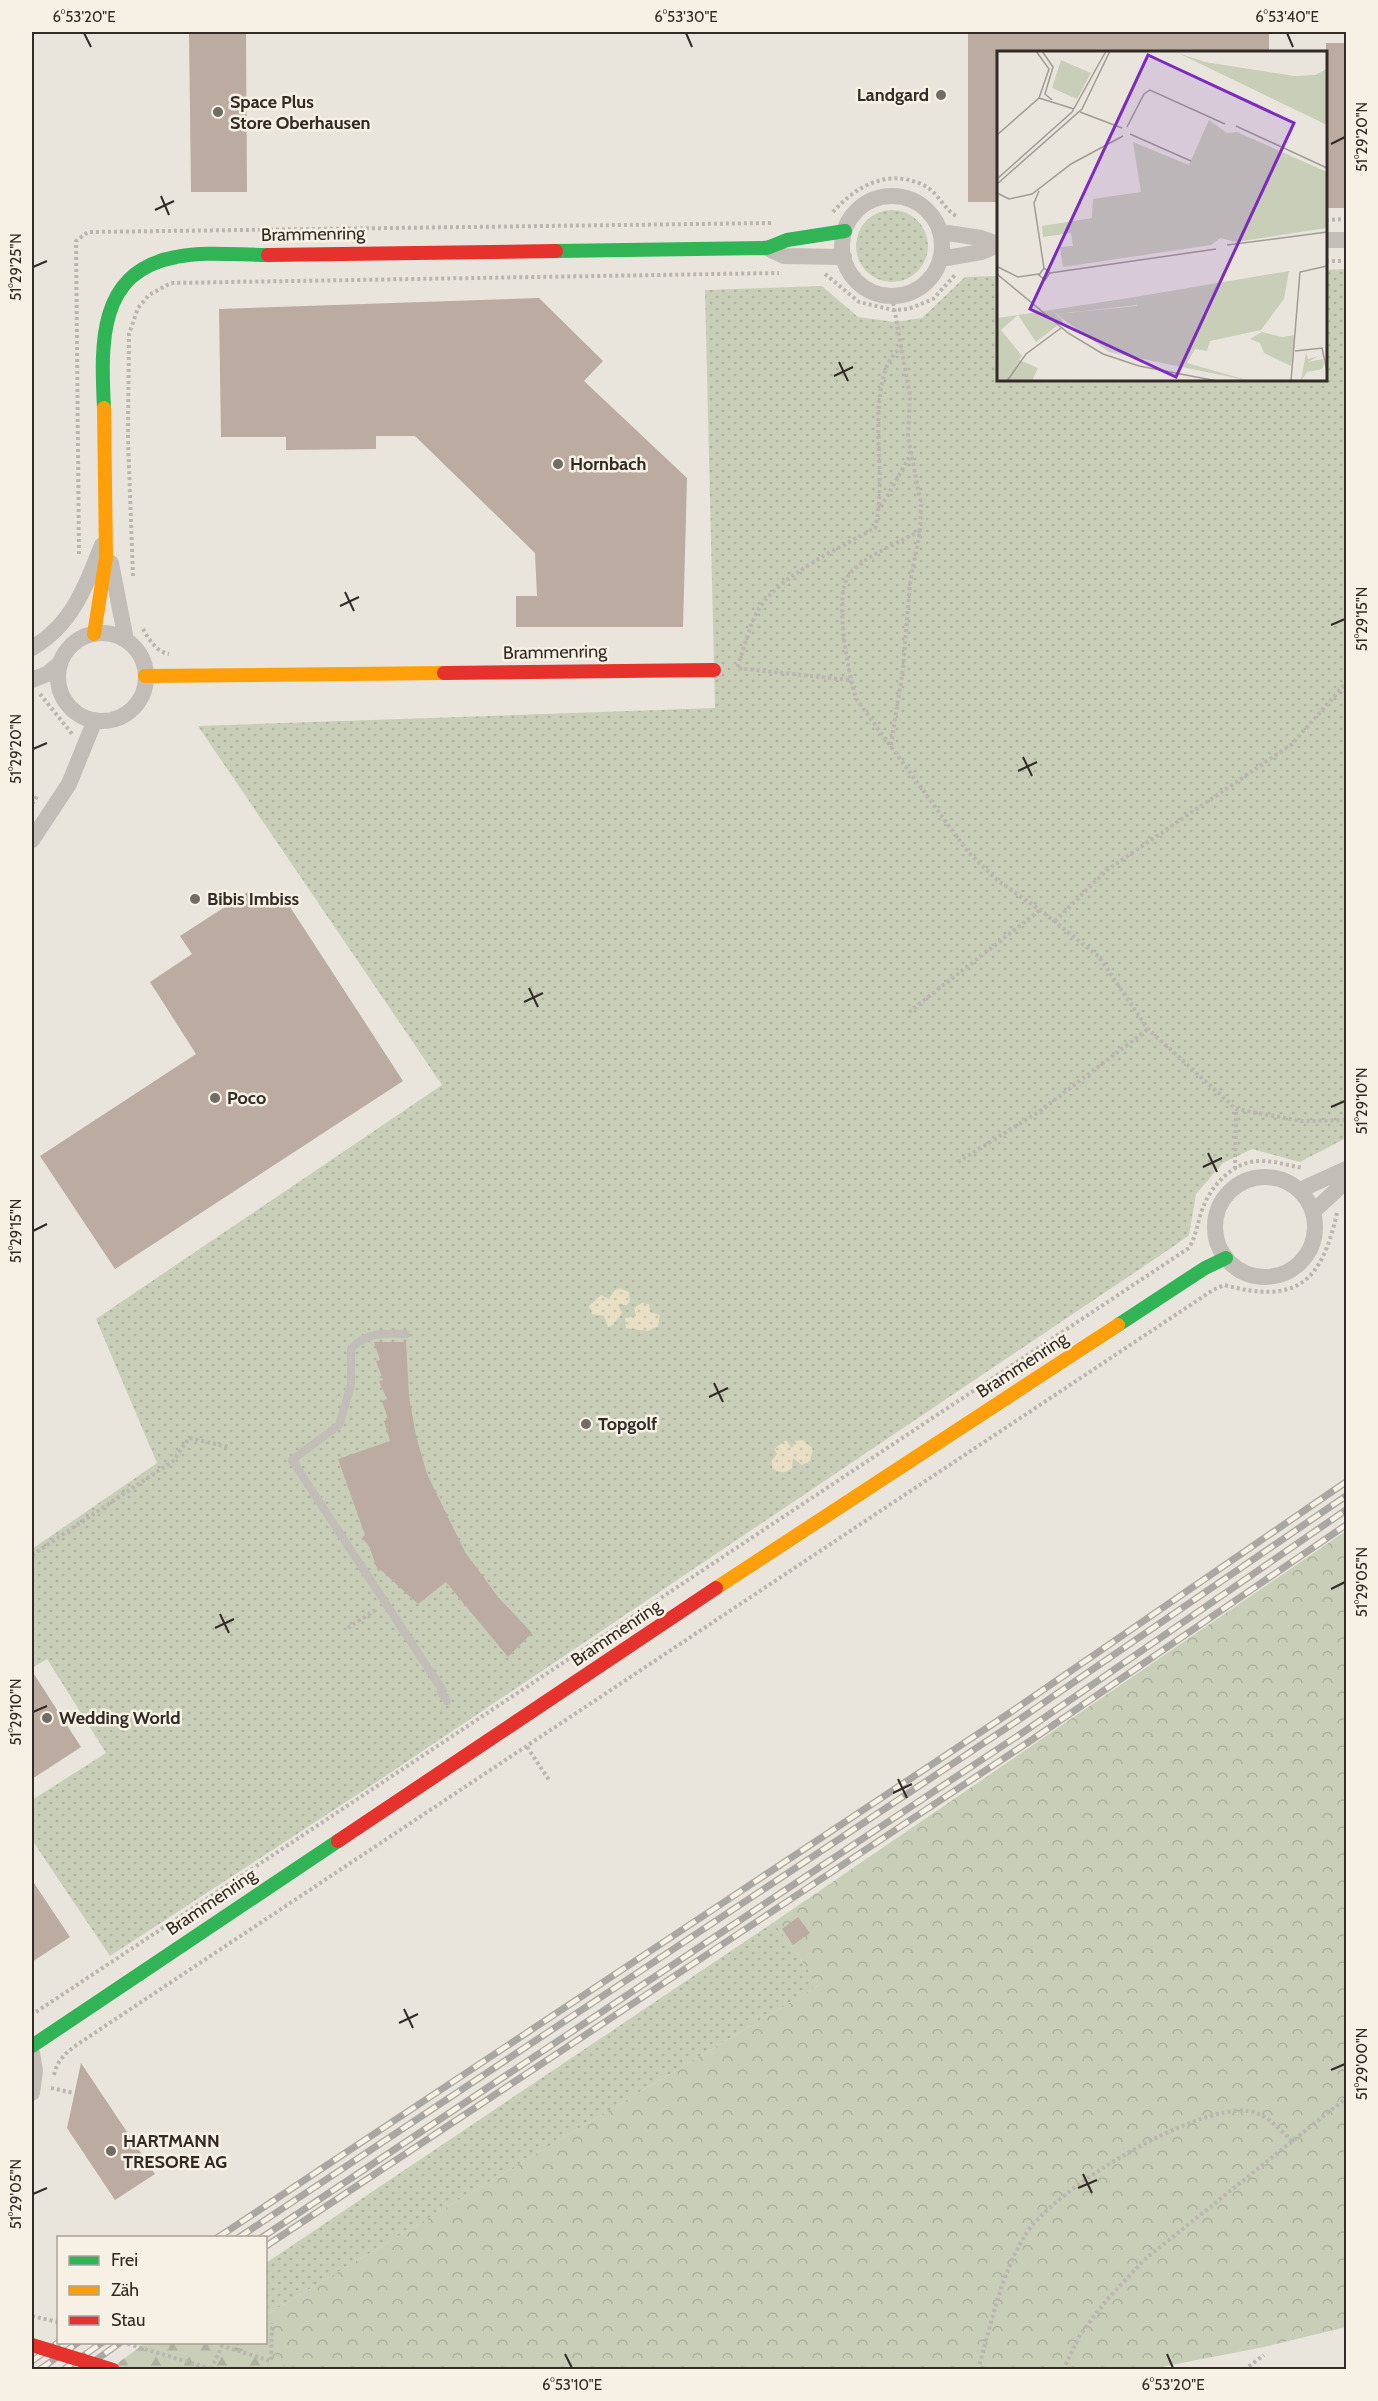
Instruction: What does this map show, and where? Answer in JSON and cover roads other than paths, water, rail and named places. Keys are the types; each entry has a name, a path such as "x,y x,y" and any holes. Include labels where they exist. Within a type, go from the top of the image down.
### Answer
{"street":[{"path":"894,196 910,200 922,207 941,232 941,259 934,273 923,285 893,303 861,285 850,272 844,257 845,231 852,216 864,205 878,198 894,196"},
{"name":"Brammenring","path":"94,634 104,577 106,536 105,322 113,300 126,281 157,261 190,256 767,248 786,240 845,231"},
{"path":"941,232 981,238 997,244"},
{"path":"1327,240 1347,240"},
{"path":"941,259 981,252 997,246"},
{"name":"Brammenring","path":"767,248 784,256 844,257"},
{"name":"Brammenring","path":"106,536 126,640 140,656 145,675 714,670"},
{"name":"Brammenring","path":"32,648 56,631 74,608 106,536"},
{"path":"32,680 47,674 60,663 72,645 94,634 117,635 126,640"},
{"path":"60,663 57,682 65,700 75,712 95,720 113,719 132,708 141,695 145,675"},
{"path":"32,840 69,784 95,720"},
{"path":"1300,1190 1347,1169"},
{"path":"1262,1177 1279,1179 1300,1190 1313,1212 1316,1232 1310,1250 1299,1264 1284,1274 1268,1278 1249,1276 1232,1266 1217,1241 1215,1223 1221,1205 1233,1190 1245,1182 1262,1177"},
{"path":"1313,1212 1347,1181"},
{"name":"Brammenring","path":"32,2046 707,1594 1205,1268 1226,1258"},
{"path":"32,2053 35,2071 32,2092"},
{"path":"32,2344 113,2370"}],"lane":[{"path":"406,1334 373,1334 360,1340 351,1349 351,1385 339,1425 292,1460 447,1701"}],"railway":[{"path":"220,2236 1011,1712 1346,1482"},
{"path":"241,2236 1017,1721 1346,1496"},
{"path":"264,2236 1025,1731 1346,1510"},
{"path":"267,2245 1030,1741 1346,1525"},
{"path":"32,2361 57,2343"},
{"path":"39,2370 76,2344"},
{"path":"63,2370 100,2344"},
{"path":"82,2370 118,2344"}],"place":[{"name":"Landgard","path":"941,95"},
{"name":"Space Plus Store Oberhausen","path":"218,112"},
{"name":"Hornbach","path":"558,464"},
{"name":"Bibis Imbiss","path":"195,899"},
{"name":"Poco","path":"215,1098"},
{"name":"Topgolf","path":"586,1424"},
{"name":"Wedding World","path":"47,1718"},
{"name":"HARTMANN TRESORE AG","path":"111,2151"}]}
